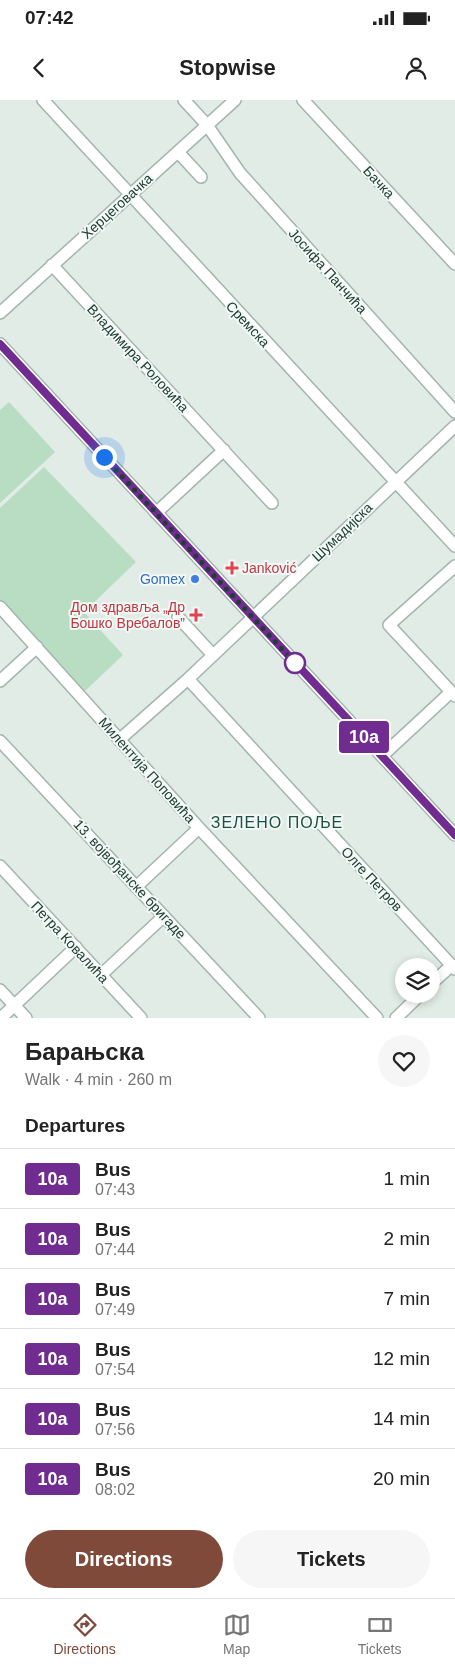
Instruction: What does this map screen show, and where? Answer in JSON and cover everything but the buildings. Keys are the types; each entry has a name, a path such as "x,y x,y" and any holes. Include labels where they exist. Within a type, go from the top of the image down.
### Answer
{"street":[{"name":"Сремска","path":"43,100 455,546"},
{"name":"Јосифа Панчића","path":"184,100 207,126 240,174 455,412"},
{"name":"Херцеговачка","path":"0,314 235,100"},
{"name":"Бачка","path":"303,100 455,264"},
{"path":"178,152 201,177"},
{"name":"Владимира Роловића","path":"52,265 272,503"},
{"path":"0,344 455,835"},
{"name":"Шумадијска","path":"120,740 188,679 455,426"},
{"path":"156,513 224,450"},
{"path":"382,756 453,694 390,625 455,566"},
{"name":"Милентија Поповића","path":"0,607 200,828 377,1018"},
{"path":"178,617 213,655"},
{"path":"0,681 37,648"},
{"name":"Олге Петров","path":"188,679 453,967"},
{"name":"13. војвођанске бригаде","path":"0,741 259,1018"},
{"path":"136,887 200,828"},
{"name":"Петра Ковалића","path":"0,866 141,1018"},
{"path":"101,975 164,916"},
{"path":"1,1018 76,948"},
{"path":"440,977 453,967"},
{"path":"0,990 26,1018"},
{"path":"396,1018 412,1003"}],"green space":[{"path":"9,402 55,452 0,503 0,410"},
{"path":"44,467 136,562 84,612 123,655 84,692 0,601 0,508"}],"bus line":[{"name":"10а","path":"0,344 455,835"}],"place":[{"name":"Janković","path":"232,568"},
{"name":"Gomex","path":"195,579"},
{"name":"Дом здравља „Др Бошко Вребалов”","path":"196,615"}],"district":[{"name":"ЗЕЛЕНО ПОЉЕ","path":"277,822"}],"route":[{"path":"104,457 295,663"}]}
